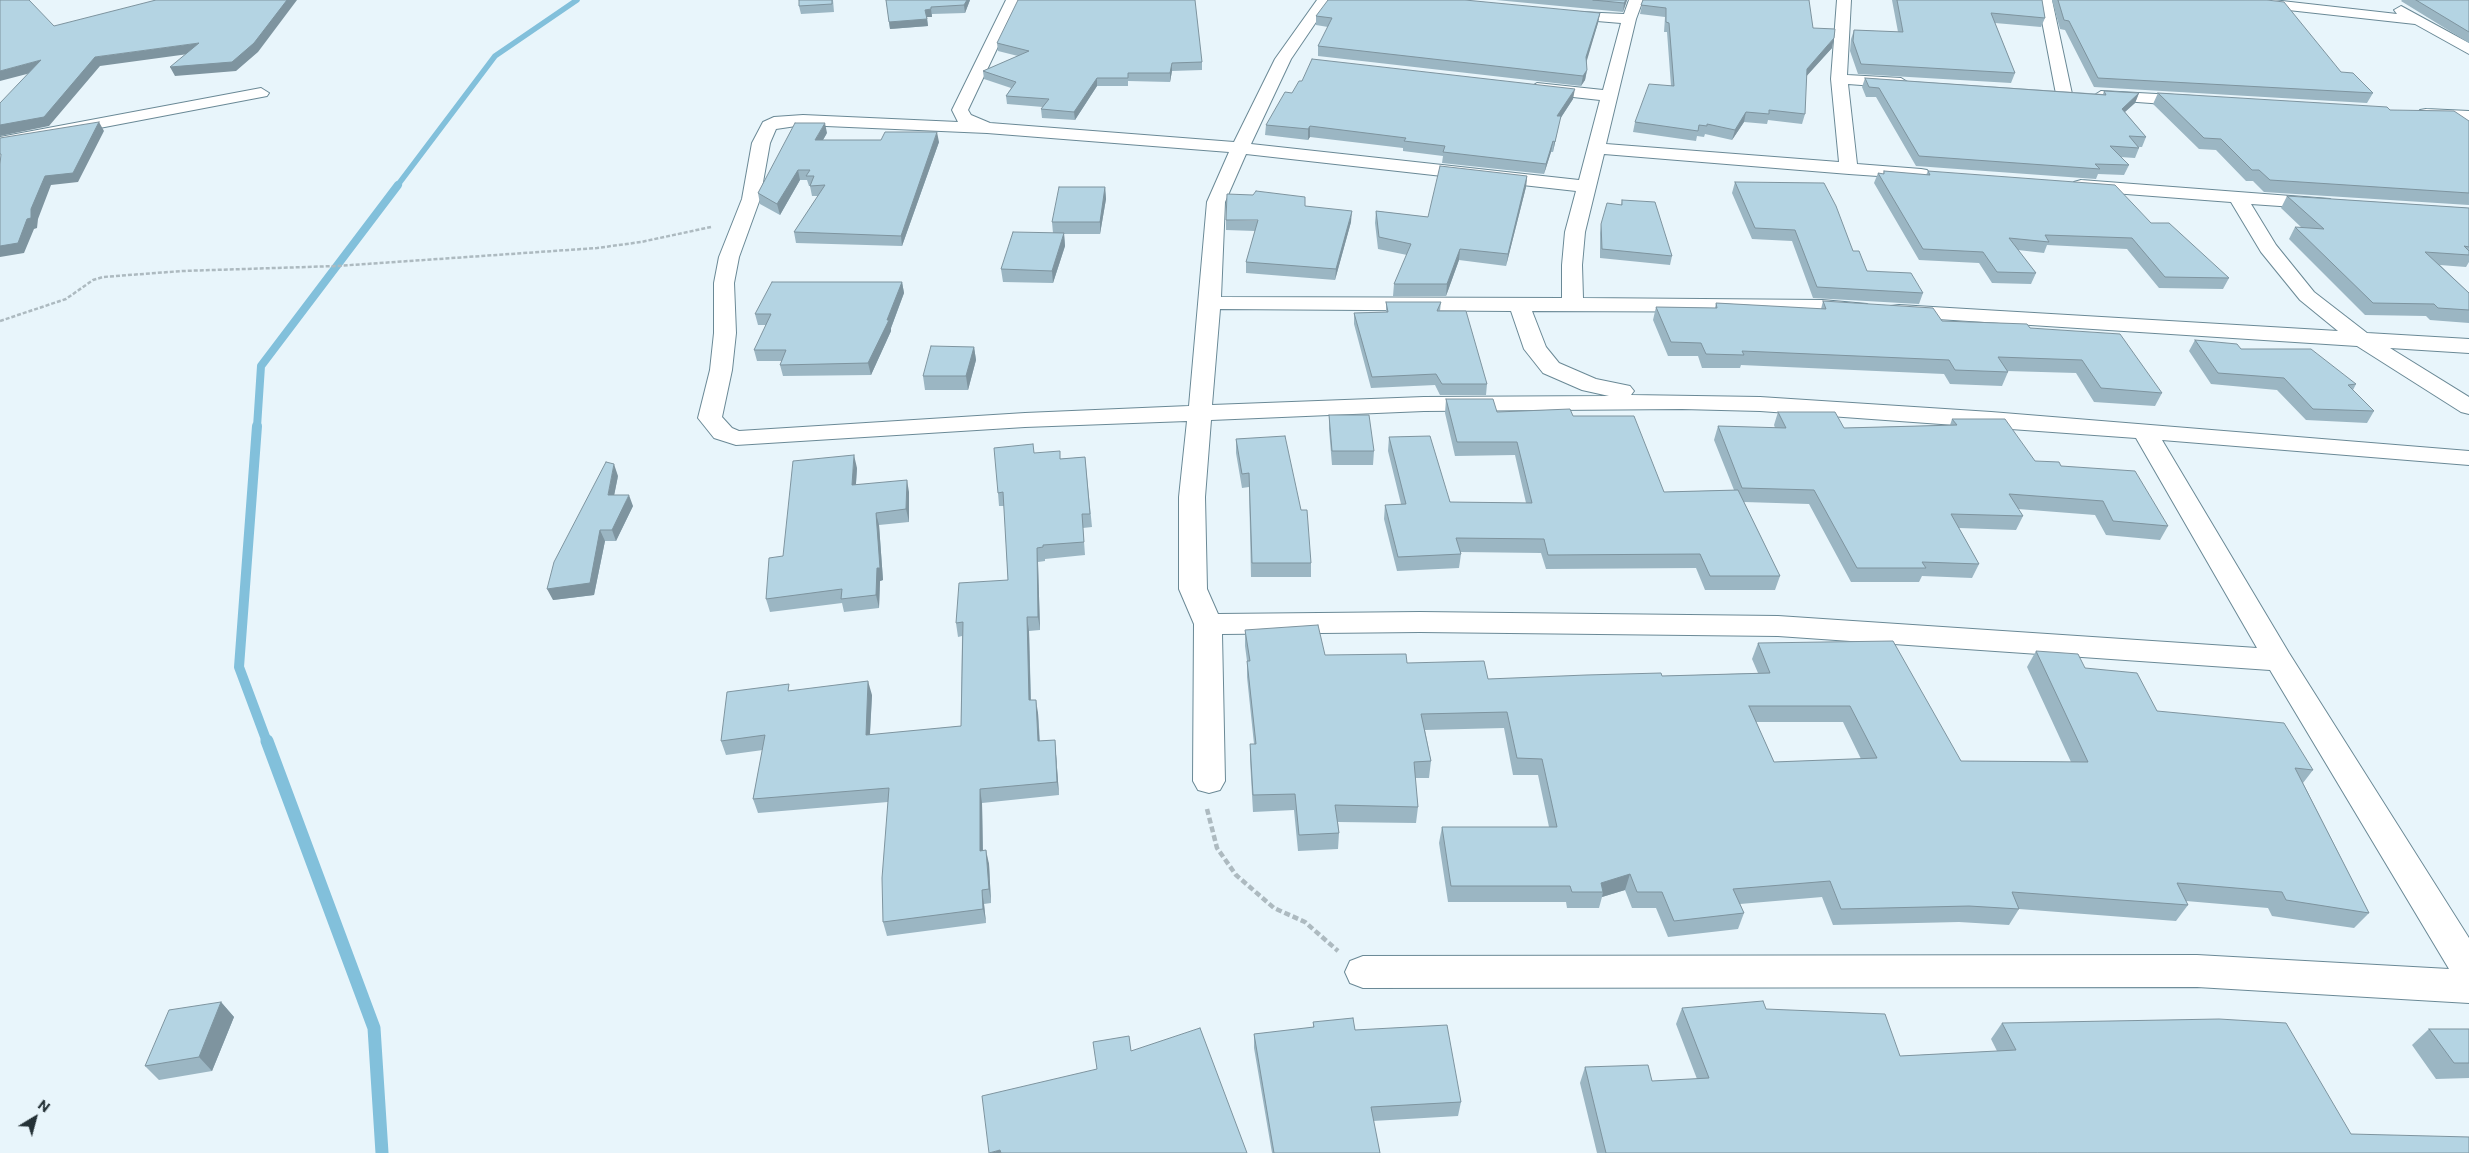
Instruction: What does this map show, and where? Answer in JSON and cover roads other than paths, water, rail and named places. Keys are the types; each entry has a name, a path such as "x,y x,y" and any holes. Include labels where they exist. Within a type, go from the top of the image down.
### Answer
{"street":[{"path":"987,128 964,118 960,110 1013,0"},
{"path":"1209,781 1208,624 1193,590 1192,497 1198,414 1210,303 1216,202 1239,148 1293,60 1324,0"},
{"path":"1573,306 1572,265 1575,232 1585,186 1629,19 1636,0"},
{"path":"1844,0 1839,79 1849,169"},
{"path":"2045,0 2064,94"},
{"path":"2234,0 2416,20"},
{"path":"2385,0 2416,20 2469,49"},
{"path":"1546,12 1629,19"},
{"path":"1839,79 1920,84"},
{"path":"1521,86 1610,96"},
{"path":"0,142 261,93"},
{"path":"2045,93 2206,101"},
{"path":"2410,113 2469,116"},
{"path":"1585,186 1239,148 987,128 803,120 774,122 770,124 761,143 751,199 729,257 724,283 725,333 720,370 710,418 723,433 743,438 1025,420 1424,404 1682,402 1760,404 2469,458"},
{"path":"1596,148 1936,175"},
{"path":"2063,185 2344,205"},
{"path":"2238,198 2268,248 2307,296 2358,337 2469,407"},
{"path":"1210,303 1822,306 2358,337 2469,346"},
{"path":"1520,306 1535,350 1551,368 1590,385 1682,402"},
{"path":"2146,432 2279,660 2469,970"},
{"path":"1208,624 1420,622 1778,626 2279,660"},
{"path":"1362,972 2198,972 2469,986"}],"waterway":[{"path":"397,186 495,56 577,0"},
{"path":"257,427 261,366 398,185"},
{"path":"257,426 239,667 267,742"},
{"path":"267,741 374,1028 382,1153"}]}
